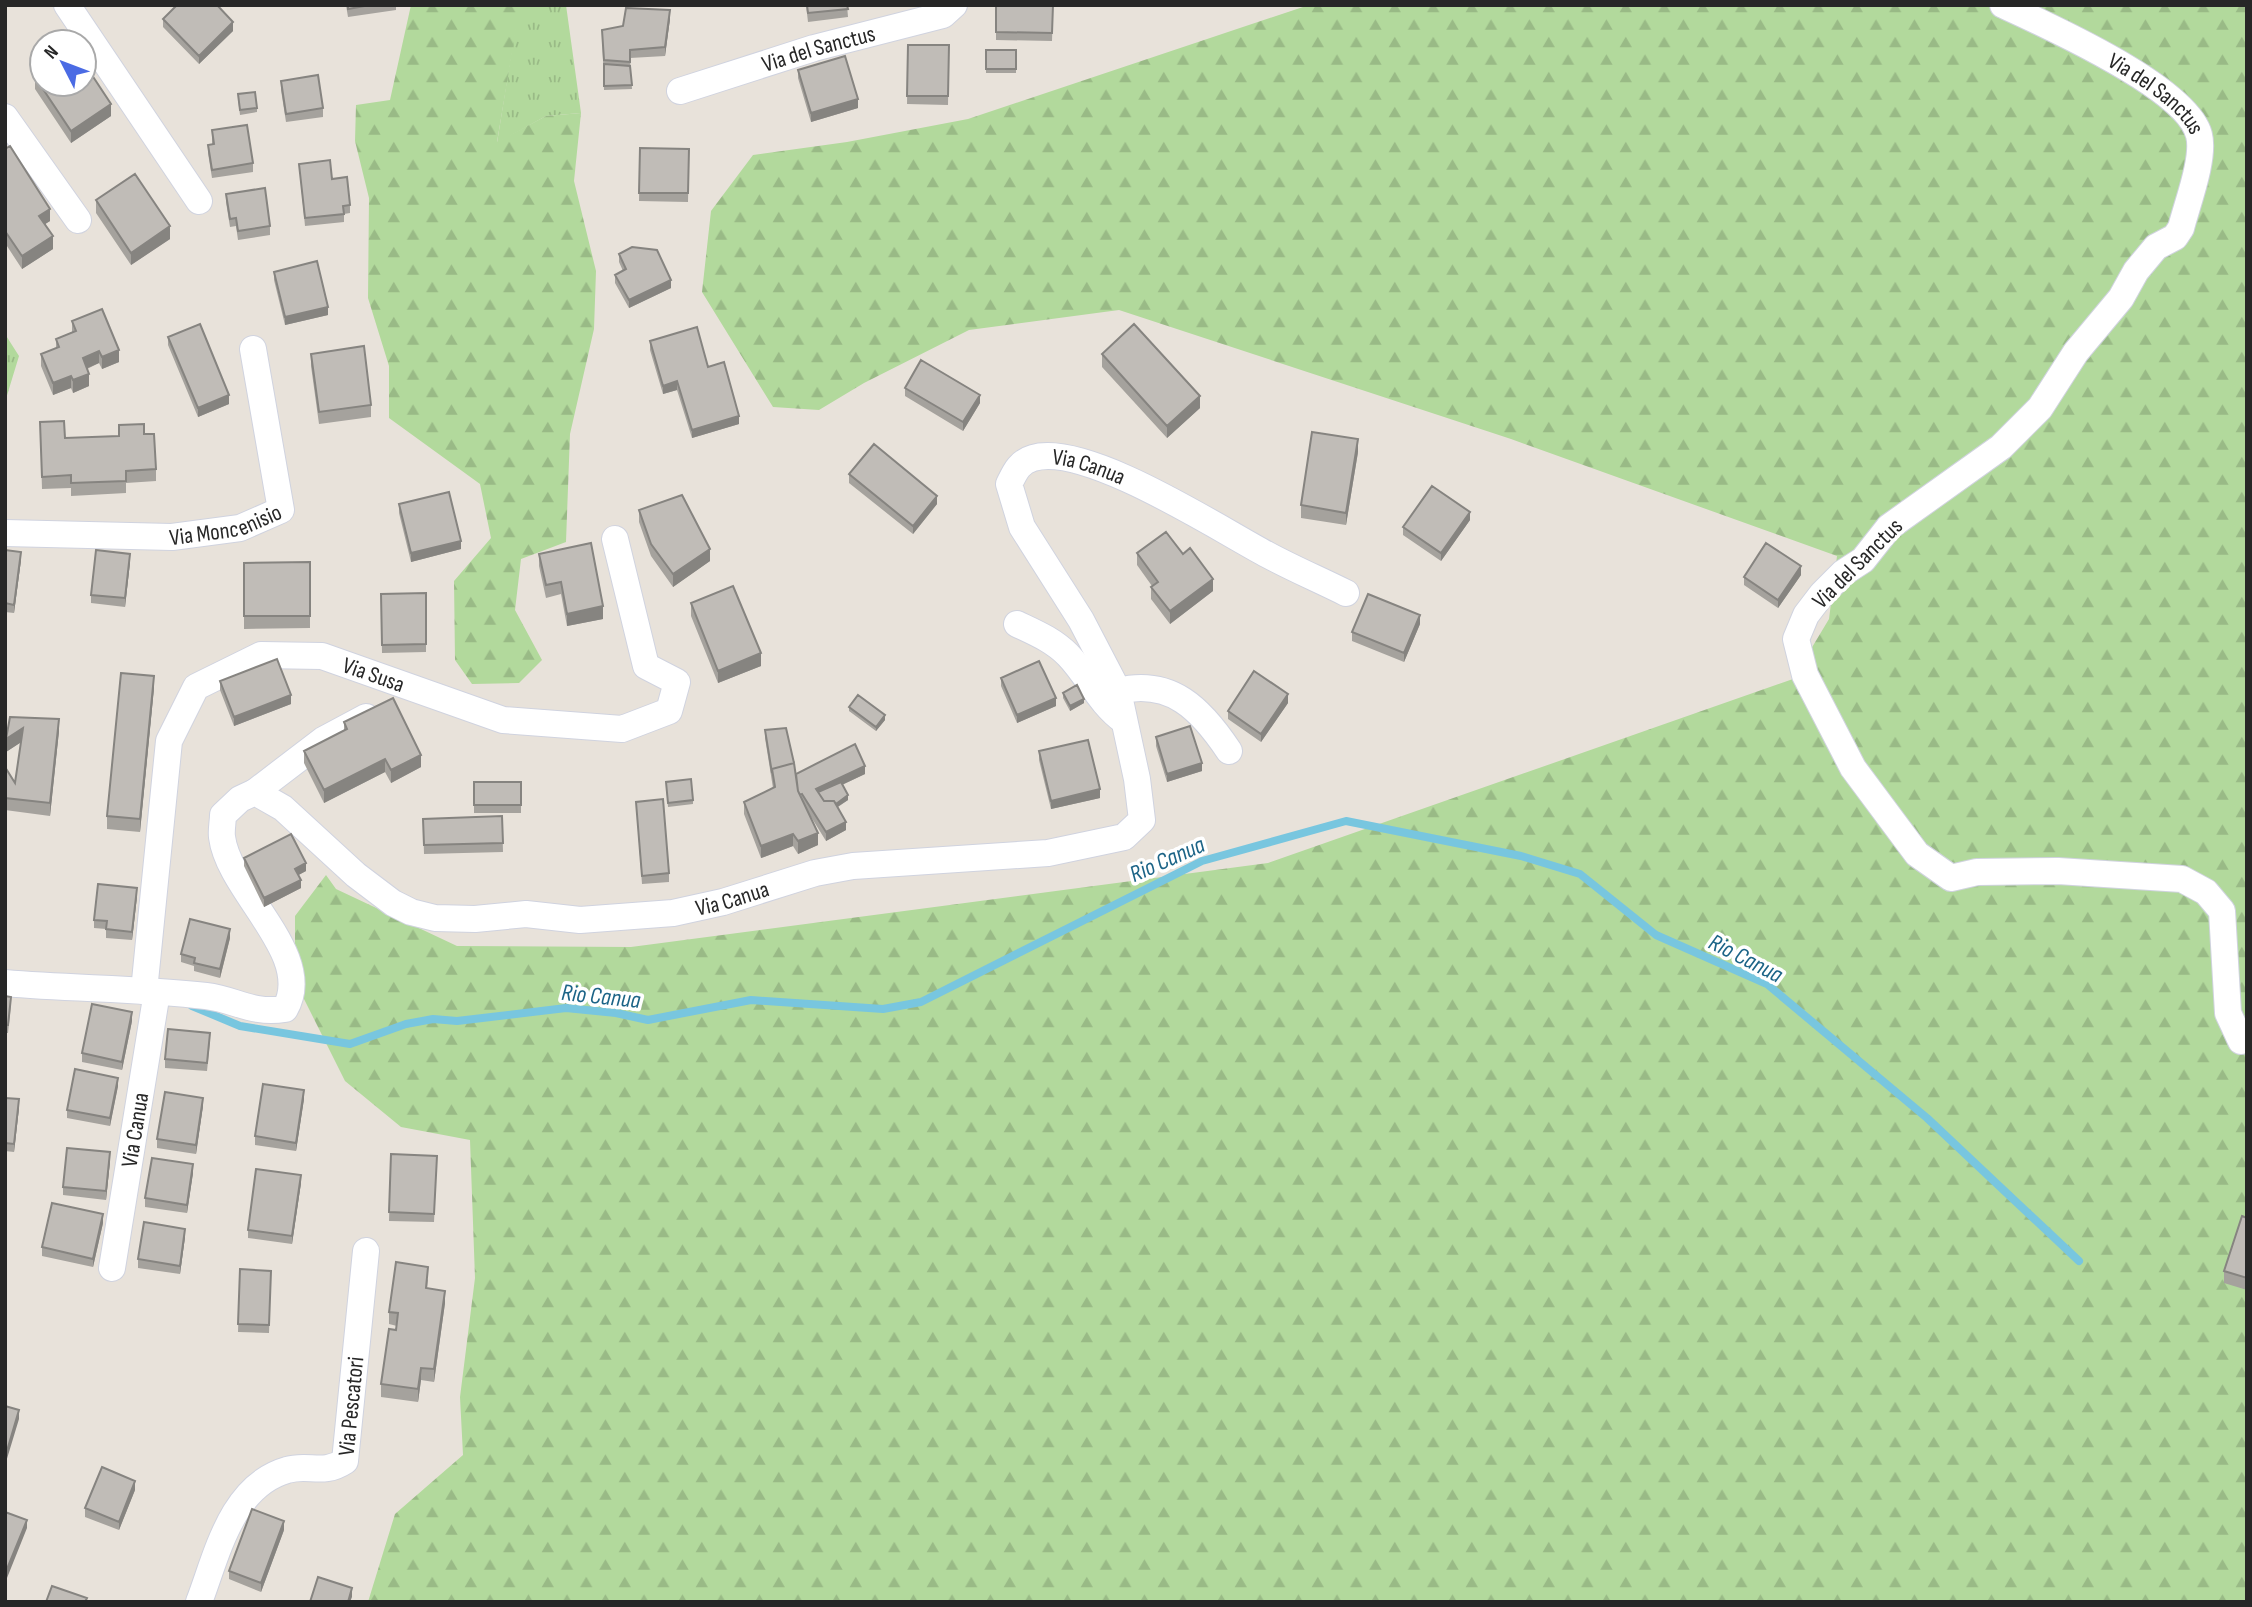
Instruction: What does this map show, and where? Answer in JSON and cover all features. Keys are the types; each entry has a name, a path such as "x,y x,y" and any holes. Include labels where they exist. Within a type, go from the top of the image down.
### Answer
{"street":[{"path":"67,5 199,201"},
{"name":"Via del Sanctus","path":"680,91 814,48 943,15 954,5"},
{"name":"Via del Sanctus","path":"2003,5 2160,87 2192,117 2200,137 2199,159 2181,228 2175,237 2155,247 2136,271 2121,298 2076,352 2040,408 2001,447 1889,527 1863,560 1843,573 1822,594 1805,615 1796,639 1805,674 1853,768 1917,854 1951,878 1977,872 2058,871 2182,879 2206,892 2222,911 2228,1013 2241,1041"},
{"path":"5,117 78,220"},
{"name":"Via Moncenisio","path":"5,533 172,537 240,528 281,510 253,349"},
{"name":"Via Canua","path":"255,792 283,808 356,875 411,912 435,918 475,919 526,914 580,920 673,913 723,902 815,873 853,866 1048,853 1124,837 1142,820 1138,779 1118,691 1081,620 1022,527 1009,484 1018,466 1034,457 1078,459 1173,502 1269,555 1346,593"},
{"name":"Via Susa","path":"151,991 169,741 196,687 261,655 322,656 503,720 622,729 669,711 677,682 646,666 615,539"},
{"path":"1017,624 1046,637 1069,656 1106,708 1125,721"},
{"path":"1118,691 1153,687 1173,693 1207,721 1229,751"},
{"path":"5,983 210,996 266,1012 285,1009 292,997 294,983 290,962 231,863 222,837 223,815 240,799 255,792 323,740 366,717"},
{"name":"Via Canua","path":"112,1268 151,991"},
{"name":"Via Pescatori","path":"199,1602 231,1518 245,1497 264,1482 288,1469 332,1470 345,1461 366,1251"}],"green space":[{"path":"411,5 520,5 497,142 546,116 581,113 574,181 596,271 594,329 570,434 566,542 521,559 515,610 542,660 519,683 472,684 455,660 454,581 491,538 480,484 389,418 389,366 368,298 369,198 355,141 356,105 390,100"},
{"path":"519,5 566,5 581,113 546,116 497,143"},
{"path":"1309,5 2247,5 2247,1602 368,1602 395,1514 463,1455 460,1397 475,1278 470,1140 401,1127 345,1081 295,981 295,916 326,875 336,889 457,946 631,947 1268,863 1793,679 1829,619 1837,556 1511,439 1119,310 969,330 864,383 819,410 773,407 702,292 711,211 753,155 847,142 968,119"},
{"path":"5,334 19,356 5,402"}],"building":[{"path":"177,5 217,5 233,22 199,56 163,19"},
{"path":"348,5 370,5 348,9"},
{"path":"807,5 847,5 848,9 808,13"},
{"path":"996,5 1053,5 1052,33 996,32"},
{"path":"626,8 670,10 665,47 630,50 630,62 604,60 602,30 623,26"},
{"path":"908,45 949,45 948,96 907,96"},
{"path":"986,50 1016,50 1016,69 986,69"},
{"path":"845,56 858,99 811,113 798,70"},
{"path":"604,64 630,66 632,85 604,86"},
{"path":"318,75 323,108 286,114 281,81"},
{"path":"98,84 111,104 71,131 49,98 98,98"},
{"path":"255,92 257,108 240,110 238,94"},
{"path":"247,125 253,163 212,170 208,145 214,144 212,130"},
{"path":"10,146 50,209 39,216 53,236 22,256 5,231 5,149"},
{"path":"640,148 689,149 688,193 639,193"},
{"path":"330,160 332,179 347,177 350,205 343,206 344,214 305,218 299,164"},
{"path":"135,174 170,226 131,253 96,200"},
{"path":"265,188 270,226 238,231 236,218 230,219 226,194"},
{"path":"632,247 657,250 671,280 629,300 615,275 626,269 619,254"},
{"path":"317,261 328,307 285,317 274,272"},
{"path":"102,309 119,350 102,357 99,351 83,358 89,374 73,380 71,376 53,383 41,354 59,347 56,339 76,331 72,321"},
{"path":"200,324 229,395 198,408 168,337"},
{"path":"1134,324 1200,396 1167,426 1102,354"},
{"path":"697,327 708,367 724,362 739,416 692,430 677,381 663,386 650,341"},
{"path":"364,346 371,405 319,412 311,354"},
{"path":"921,360 980,395 963,422 905,388"},
{"path":"64,421 65,438 119,436 119,425 144,424 144,434 154,434 156,469 126,471 126,481 71,483 71,475 42,477 40,422"},
{"path":"1312,432 1358,439 1346,513 1301,505"},
{"path":"874,444 937,496 913,526 849,474"},
{"path":"1432,486 1470,512 1441,553 1403,527"},
{"path":"449,492 461,541 411,553 399,504"},
{"path":"682,495 710,549 673,574 651,544 639,510"},
{"path":"1166,532 1183,554 1190,548 1213,579 1170,611 1151,587 1158,582 1137,553"},
{"path":"591,543 603,606 567,614 561,582 546,585 539,554"},
{"path":"1766,543 1801,566 1778,600 1744,577"},
{"path":"5,550 21,552 14,605 5,603"},
{"path":"96,550 130,554 125,598 91,595"},
{"path":"310,562 310,616 244,616 244,563"},
{"path":"733,586 761,653 718,671 691,603"},
{"path":"426,593 426,644 382,645 381,594"},
{"path":"1368,594 1420,615 1404,653 1352,632"},
{"path":"277,659 291,695 234,717 220,681"},
{"path":"1039,661 1056,698 1017,715 1001,678"},
{"path":"1254,671 1288,694 1261,734 1228,711"},
{"path":"121,673 154,676 140,819 107,816"},
{"path":"1077,685 1084,699 1070,706 1063,693"},
{"path":"858,695 885,715 876,727 849,707"},
{"path":"393,698 421,755 391,770 385,759 324,790 304,751 347,729 344,722"},
{"path":"10,717 59,719 50,803 5,798 5,767 15,783 23,728 6,739"},
{"path":"1190,726 1202,763 1167,774 1156,737"},
{"path":"786,728 794,763 772,769 772,773 765,730"},
{"path":"1088,740 1100,789 1051,801 1039,751"},
{"path":"855,744 865,766 816,789 824,801 834,801 846,822 826,832 802,794 800,795 796,774"},
{"path":"794,763 798,791 818,833 798,841 793,834 761,846 744,802 775,787 772,769"},
{"path":"691,779 693,800 668,803 666,782"},
{"path":"474,782 521,782 521,805 474,805"},
{"path":"841,782 848,795 836,804 834,801 824,801 818,792"},
{"path":"663,799 669,873 642,876 636,802"},
{"path":"502,816 503,843 424,845 423,819"},
{"path":"291,834 306,863 295,869 301,880 264,898 244,858"},
{"path":"98,884 137,888 132,932 106,929 107,921 94,920"},
{"path":"190,919 230,929 220,969 194,963 195,958 181,954"},
{"path":"5,996 11,997 8,1025 5,1025"},
{"path":"92,1004 132,1012 122,1062 82,1053"},
{"path":"168,1029 210,1033 207,1063 165,1059"},
{"path":"75,1069 118,1078 110,1118 67,1110"},
{"path":"263,1084 304,1090 296,1143 255,1136"},
{"path":"165,1092 203,1098 196,1145 157,1139"},
{"path":"5,1098 19,1099 14,1144 5,1143"},
{"path":"67,1148 110,1152 106,1191 63,1187"},
{"path":"391,1154 437,1156 434,1214 389,1212"},
{"path":"152,1158 193,1164 187,1205 145,1198"},
{"path":"256,1169 301,1175 292,1236 248,1230"},
{"path":"52,1203 103,1214 93,1259 42,1247"},
{"path":"2242,1216 2247,1218 2247,1278 2224,1271"},
{"path":"144,1222 185,1229 180,1266 138,1259"},
{"path":"396,1262 428,1267 426,1288 445,1291 434,1369 421,1368 418,1389 381,1384 389,1329 396,1330 398,1313 389,1312"},
{"path":"240,1269 271,1271 269,1325 238,1324"},
{"path":"5,1406 19,1410 6,1454 5,1454"},
{"path":"102,1467 135,1481 119,1522 85,1508"},
{"path":"252,1509 284,1521 261,1583 229,1571"},
{"path":"5,1512 27,1520 7,1569 5,1569"},
{"path":"318,1577 352,1588 348,1602 310,1602"},
{"path":"52,1586 87,1598 85,1602 46,1602"}],"waterway":[{"name":"Rio Canua","path":"192,1006 240,1026 350,1044 406,1024 433,1019 457,1021 566,1008 616,1013 648,1020 751,1000 883,1009 921,1002 1202,861 1346,821 1521,856 1580,874 1656,935 1767,984 1927,1118 2079,1261"}]}
